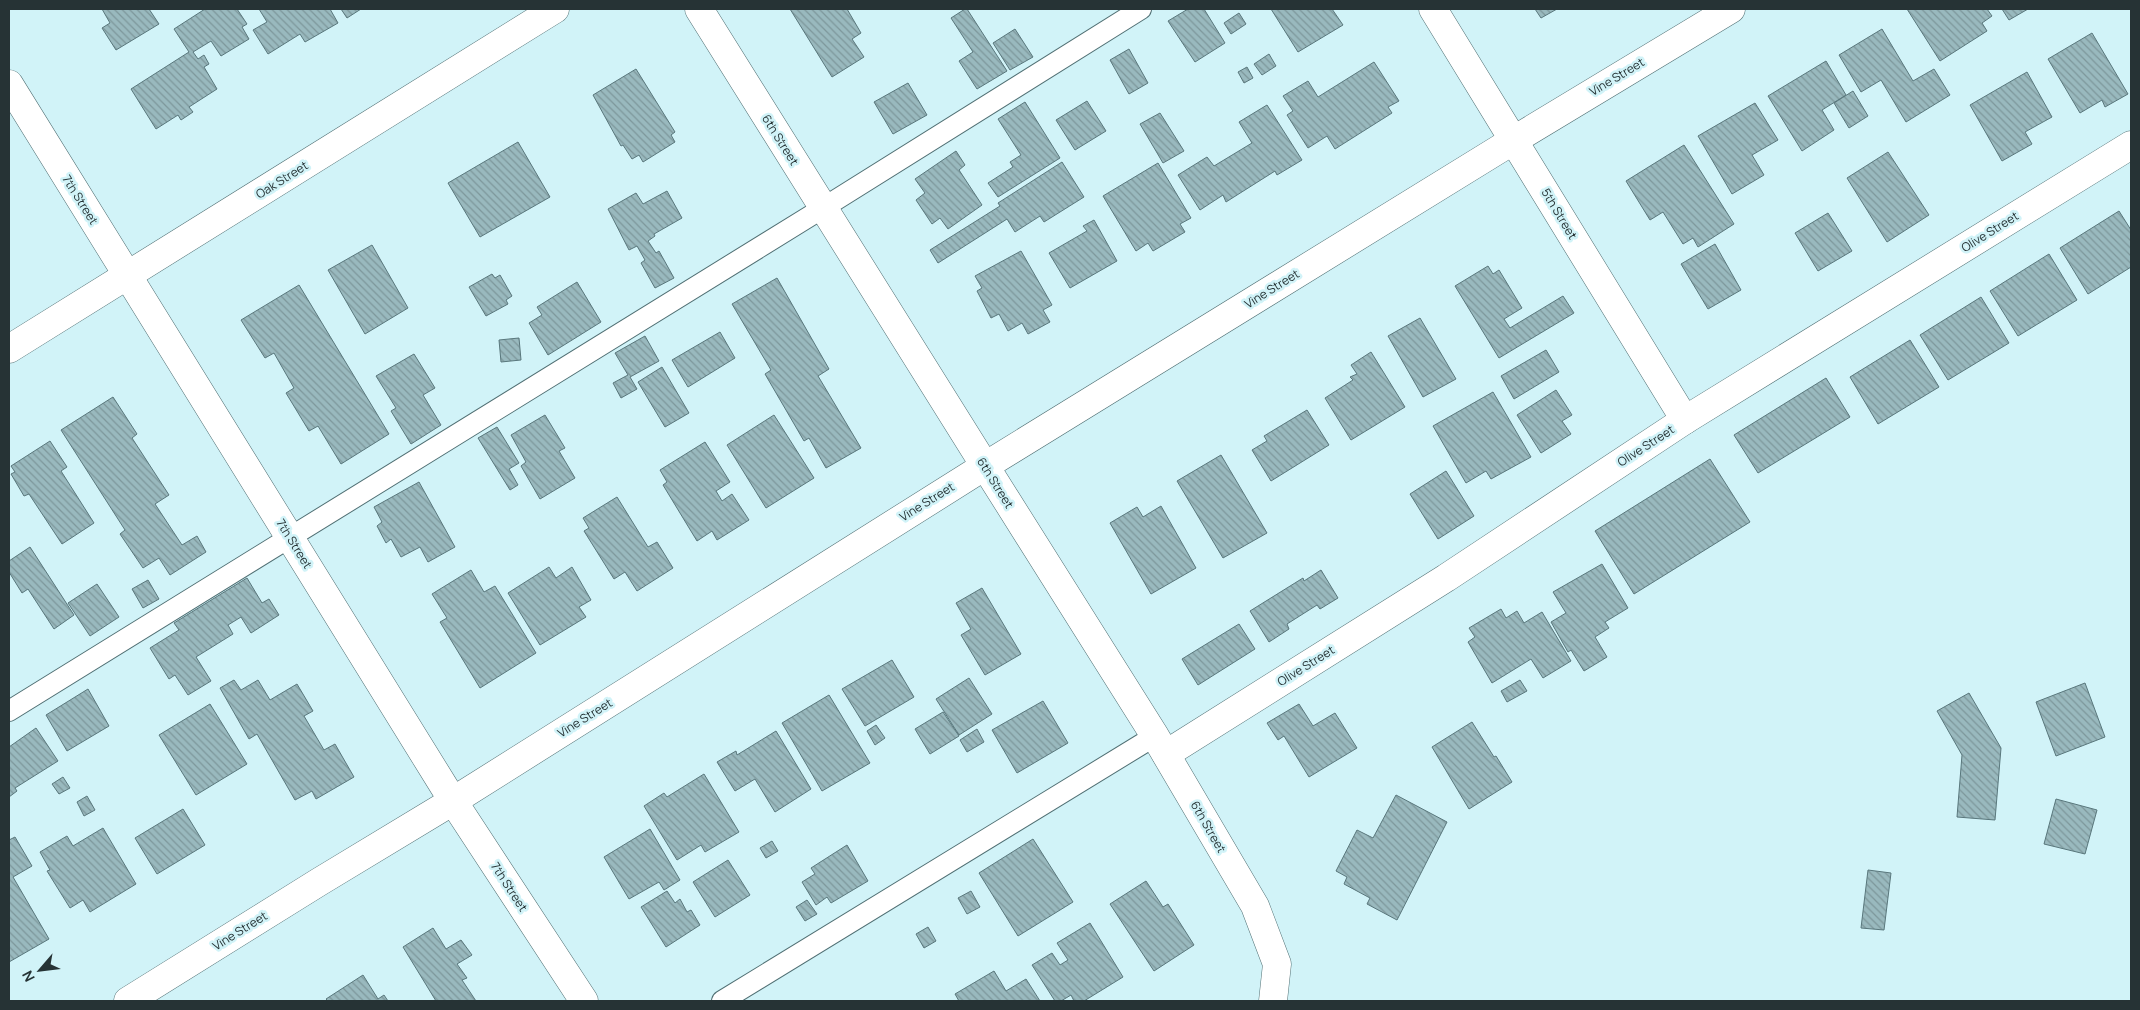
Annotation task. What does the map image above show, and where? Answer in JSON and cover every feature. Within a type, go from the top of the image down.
[{"type":"street","name":"Oak Street","points":[[9,349],[555,9]]},
{"type":"street","name":"6th Street","points":[[699,9],[1160,745],[1255,906],[1277,964],[1273,1001]]},
{"type":"street","name":"5th Street","points":[[1433,9],[1685,420]]},
{"type":"street","name":"Vine Street","points":[[128,1001],[319,882],[453,802],[985,466],[1514,140],[1731,9]]},
{"type":"street","name":"7th Street","points":[[9,84],[453,802],[584,1001]]},
{"type":"street","name":"Olive Street","points":[[1160,745],[1446,578],[1685,420],[2131,144]]},
{"type":"lane","points":[[9,711],[289,536],[823,208],[1141,9]]},
{"type":"lane","points":[[722,1001],[1160,745]]},
{"type":"building","points":[[102,9],[149,9],[159,24],[116,50],[102,28],[110,23]]},
{"type":"building","points":[[205,9],[237,9],[247,24],[242,27],[249,39],[221,56],[211,41],[193,52],[198,59],[204,55],[209,64],[204,67],[217,89],[189,107],[193,112],[181,120],[178,115],[156,129],[131,89],[189,52],[174,29]]},
{"type":"building","points":[[259,9],[330,9],[338,23],[305,42],[300,34],[268,54],[253,30],[267,22]]},
{"type":"building","points":[[341,9],[361,9],[347,18]]},
{"type":"building","points":[[790,9],[847,9],[861,33],[852,39],[864,57],[832,77]]},
{"type":"building","points":[[967,9],[1007,71],[977,89],[959,61],[973,52],[951,18]]},
{"type":"building","points":[[1188,9],[1204,9],[1225,43],[1195,62],[1168,21]]},
{"type":"building","points":[[1271,9],[1332,9],[1343,25],[1298,52]]},
{"type":"building","points":[[1535,9],[1557,9],[1541,18]]},
{"type":"building","points":[[1907,9],[1987,9],[1992,16],[1982,23],[1987,31],[1940,61]]},
{"type":"building","points":[[2002,9],[2028,9],[2009,20]]},
{"type":"building","points":[[1239,13],[1246,24],[1231,34],[1224,23]]},
{"type":"building","points":[[1015,29],[1033,57],[1010,70],[993,43]]},
{"type":"building","points":[[1882,29],[1913,81],[1934,69],[1950,95],[1906,122],[1881,80],[1861,92],[1839,55]]},
{"type":"building","points":[[2092,33],[2128,94],[2105,107],[2102,100],[2080,113],[2048,59]]},
{"type":"building","points":[[1129,49],[1148,83],[1129,94],[1110,60]]},
{"type":"building","points":[[1269,54],[1276,66],[1262,75],[1254,64]]},
{"type":"building","points":[[1826,61],[1846,95],[1822,110],[1834,130],[1802,151],[1768,96]]},
{"type":"building","points":[[1374,62],[1399,101],[1388,107],[1392,113],[1335,149],[1327,136],[1308,148],[1287,115],[1293,111],[1283,96],[1308,81],[1318,97]]},
{"type":"building","points":[[1247,67],[1253,78],[1244,83],[1238,72]]},
{"type":"building","points":[[636,69],[675,132],[671,135],[675,142],[643,162],[639,155],[632,159],[623,145],[621,146],[593,95]]},
{"type":"building","points":[[2027,72],[2052,117],[2025,132],[2032,144],[2002,161],[1970,105]]},
{"type":"building","points":[[908,83],[927,115],[893,134],[874,102]]},
{"type":"building","points":[[1853,91],[1868,116],[1849,128],[1834,103]]},
{"type":"building","points":[[1087,101],[1106,131],[1075,150],[1056,120]]},
{"type":"building","points":[[1025,102],[1060,158],[998,197],[988,183],[1013,167],[1010,162],[1021,155],[998,119]]},
{"type":"building","points":[[1755,103],[1778,140],[1752,155],[1764,175],[1732,194],[1698,136]]},
{"type":"building","points":[[1267,105],[1302,160],[1277,175],[1275,171],[1226,202],[1223,195],[1200,210],[1178,175],[1207,157],[1214,166],[1252,143],[1239,122]]},
{"type":"building","points":[[1160,113],[1184,151],[1163,163],[1140,124]]},
{"type":"building","points":[[518,142],[550,197],[480,237],[448,183]]},
{"type":"building","points":[[1684,145],[1734,224],[1698,247],[1693,238],[1683,244],[1663,212],[1650,220],[1626,181]]},
{"type":"building","points":[[956,151],[965,165],[959,170],[982,205],[948,229],[940,218],[932,224],[916,200],[925,193],[915,179]]},
{"type":"building","points":[[1888,152],[1929,215],[1887,242],[1847,178]]},
{"type":"building","points":[[1062,162],[1084,197],[1044,222],[1040,216],[1015,232],[1007,219],[938,263],[930,250],[1000,206],[998,203]]},
{"type":"building","points":[[1158,163],[1191,218],[1180,224],[1185,232],[1153,251],[1148,243],[1136,251],[1103,196]]},
{"type":"building","points":[[667,191],[682,218],[654,234],[655,236],[648,241],[656,253],[659,251],[674,278],[655,288],[641,263],[645,260],[637,246],[629,250],[608,209],[636,193],[643,204]]},
{"type":"building","points":[[2119,211],[2131,230],[2131,267],[2088,294],[2060,248]]},
{"type":"building","points":[[1828,213],[1852,251],[1818,271],[1795,233]]},
{"type":"building","points":[[1094,220],[1117,261],[1070,288],[1049,253],[1087,231],[1083,226]]},
{"type":"building","points":[[1715,244],[1741,290],[1708,309],[1681,264]]},
{"type":"building","points":[[372,245],[408,308],[365,334],[328,270]]},
{"type":"building","points":[[1021,251],[1052,305],[1043,310],[1050,322],[1028,334],[1022,323],[1008,331],[999,314],[991,318],[977,291],[982,288],[975,276]]},
{"type":"building","points":[[2049,254],[2077,300],[2018,336],[1990,291]]},
{"type":"building","points":[[1488,266],[1493,274],[1499,270],[1522,308],[1504,319],[1510,328],[1563,296],[1574,313],[1499,358],[1455,286]]},
{"type":"building","points":[[492,274],[495,278],[500,275],[512,296],[506,300],[508,304],[486,316],[469,287]]},
{"type":"building","points":[[777,278],[829,369],[818,376],[861,448],[826,468],[809,438],[804,441],[765,374],[771,370],[732,304]]},
{"type":"building","points":[[577,282],[601,322],[548,355],[529,323],[542,315],[537,307]]},
{"type":"building","points":[[299,285],[389,434],[341,464],[318,426],[309,431],[286,393],[294,388],[274,353],[265,358],[241,320]]},
{"type":"building","points":[[1981,297],[2009,343],[1948,380],[1920,335]]},
{"type":"building","points":[[1420,318],[1456,379],[1423,397],[1388,336]]},
{"type":"building","points":[[720,332],[735,358],[688,387],[672,360]]},
{"type":"building","points":[[645,336],[659,361],[630,377],[637,389],[621,398],[613,383],[628,375],[615,353]]},
{"type":"building","points":[[519,338],[521,360],[501,362],[499,340]]},
{"type":"building","points":[[1910,340],[1939,387],[1878,424],[1850,377]]},
{"type":"building","points":[[1546,350],[1559,372],[1514,399],[1501,376]]},
{"type":"building","points":[[1371,352],[1405,407],[1351,440],[1325,398],[1353,380],[1350,377],[1357,374],[1351,365]]},
{"type":"building","points":[[414,354],[435,388],[423,395],[441,425],[411,444],[391,411],[396,408],[376,376]]},
{"type":"building","points":[[662,367],[689,413],[665,427],[638,382]]},
{"type":"building","points":[[1826,378],[1850,417],[1758,473],[1734,435]]},
{"type":"building","points":[[1556,390],[1572,415],[1562,421],[1571,434],[1541,453],[1517,415]]},
{"type":"building","points":[[1493,392],[1531,457],[1491,479],[1486,471],[1466,483],[1433,426]]},
{"type":"building","points":[[113,397],[137,434],[132,438],[169,495],[155,504],[182,545],[197,536],[206,552],[170,575],[159,558],[143,568],[120,534],[125,530],[61,430]]},
{"type":"building","points":[[1307,410],[1329,445],[1271,481],[1252,450],[1267,441],[1264,436]]},
{"type":"building","points":[[545,415],[565,448],[559,451],[575,478],[540,499],[521,466],[526,462],[511,435]]},
{"type":"building","points":[[774,415],[814,478],[766,508],[727,445]]},
{"type":"building","points":[[497,427],[519,463],[509,469],[518,485],[510,490],[478,438]]},
{"type":"building","points":[[50,441],[67,467],[61,471],[94,523],[62,544],[29,494],[24,496],[11,474],[15,472],[11,466]]},
{"type":"building","points":[[705,442],[730,482],[716,491],[722,501],[732,494],[749,520],[717,540],[712,531],[697,541],[663,485],[667,482],[660,470]]},
{"type":"building","points":[[1221,455],[1267,533],[1223,558],[1177,481]]},
{"type":"building","points":[[1710,459],[1750,522],[1634,594],[1595,531]]},
{"type":"building","points":[[1446,471],[1474,516],[1438,539],[1410,494]]},
{"type":"building","points":[[419,482],[455,547],[428,562],[420,547],[401,557],[391,539],[386,543],[377,526],[382,522],[374,507]]},
{"type":"building","points":[[617,497],[648,547],[657,542],[673,568],[637,591],[625,572],[614,579],[584,531],[589,528],[583,518]]},
{"type":"building","points":[[1161,506],[1196,568],[1151,594],[1110,523],[1137,507],[1143,517]]},
{"type":"building","points":[[30,547],[74,615],[54,629],[28,589],[22,593],[9,572],[9,561]]},
{"type":"building","points":[[1602,564],[1628,608],[1605,622],[1609,628],[1595,637],[1607,657],[1584,671],[1571,650],[1568,652],[1551,622],[1566,613],[1553,592]]},
{"type":"building","points":[[549,567],[556,578],[572,567],[591,600],[579,607],[586,617],[540,645],[508,593]]},
{"type":"building","points":[[471,570],[484,592],[495,586],[536,653],[480,688],[440,622],[447,618],[432,594]]},
{"type":"building","points":[[1321,570],[1338,598],[1320,609],[1317,605],[1287,624],[1289,629],[1269,642],[1250,611],[1303,578],[1304,581]]},
{"type":"building","points":[[247,578],[262,603],[269,599],[279,615],[251,633],[241,617],[228,625],[233,634],[196,657],[211,681],[188,695],[175,675],[169,679],[150,648],[179,630],[174,623]]},
{"type":"building","points":[[148,580],[159,599],[143,608],[132,589]]},
{"type":"building","points":[[97,584],[119,617],[90,636],[68,603]]},
{"type":"building","points":[[982,588],[1021,654],[985,675],[961,635],[971,629],[956,603]]},
{"type":"building","points":[[1501,609],[1506,618],[1517,611],[1524,623],[1542,612],[1571,661],[1543,678],[1531,659],[1492,683],[1468,642],[1475,637],[1469,628]]},
{"type":"building","points":[[1239,624],[1255,649],[1198,685],[1182,659]]},
{"type":"building","points":[[892,660],[914,697],[865,726],[842,689]]},
{"type":"building","points":[[969,678],[992,714],[959,735],[936,699]]},
{"type":"building","points":[[234,680],[241,690],[258,680],[270,700],[297,684],[313,711],[304,716],[324,750],[335,744],[354,777],[316,799],[312,791],[295,800],[257,734],[249,739],[220,688]]},
{"type":"building","points":[[1520,680],[1527,691],[1507,702],[1501,691]]},
{"type":"building","points":[[2085,683],[2105,737],[2056,756],[2036,702]]},
{"type":"building","points":[[88,689],[109,726],[67,751],[46,715]]},
{"type":"building","points":[[1969,693],[2001,748],[1995,820],[1957,817],[1962,755],[1937,711]]},
{"type":"building","points":[[829,695],[870,763],[822,791],[782,723]]},
{"type":"building","points":[[1043,701],[1068,743],[1017,773],[992,730]]},
{"type":"building","points":[[210,704],[247,764],[196,795],[159,735]]},
{"type":"building","points":[[1299,704],[1313,726],[1335,713],[1357,748],[1309,777],[1284,736],[1278,740],[1267,723]]},
{"type":"building","points":[[943,712],[959,736],[930,754],[915,729]]},
{"type":"building","points":[[1472,722],[1512,782],[1469,809],[1432,747]]},
{"type":"building","points":[[876,725],[885,738],[875,745],[867,731]]},
{"type":"building","points":[[36,728],[58,761],[15,788],[17,791],[9,797],[9,747]]},
{"type":"building","points":[[977,729],[984,742],[967,752],[960,740]]},
{"type":"building","points":[[776,731],[811,789],[775,812],[755,779],[735,791],[717,762],[736,751],[737,755]]},
{"type":"building","points":[[704,774],[739,832],[705,852],[701,845],[677,860],[644,806],[664,793],[667,797]]},
{"type":"building","points":[[63,777],[70,788],[59,794],[52,784]]},
{"type":"building","points":[[1396,795],[1447,822],[1397,920],[1367,904],[1370,898],[1344,884],[1347,877],[1336,871],[1357,830],[1373,838]]},
{"type":"building","points":[[87,796],[95,810],[84,816],[77,802]]},
{"type":"building","points":[[2056,799],[2097,810],[2085,854],[2044,844]]},
{"type":"building","points":[[183,809],[205,845],[157,874],[135,838]]},
{"type":"building","points":[[103,828],[136,884],[90,912],[83,900],[70,908],[47,871],[50,870],[40,852],[67,836],[73,846]]},
{"type":"building","points":[[650,829],[680,880],[664,890],[659,882],[629,899],[604,857]]},
{"type":"building","points":[[15,837],[32,866],[13,877],[49,939],[9,962],[9,840]]},
{"type":"building","points":[[1033,839],[1073,902],[1018,936],[979,873]]},
{"type":"building","points":[[772,841],[778,851],[766,858],[760,848]]},
{"type":"building","points":[[847,845],[868,881],[831,903],[827,897],[816,905],[802,882],[815,874],[811,868]]},
{"type":"building","points":[[728,860],[750,895],[715,917],[693,882]]},
{"type":"building","points":[[1868,870],[1891,873],[1884,930],[1861,928]]},
{"type":"building","points":[[1146,881],[1163,907],[1168,904],[1194,945],[1154,971],[1110,904]]},
{"type":"building","points":[[667,891],[675,903],[680,899],[687,912],[691,910],[700,925],[666,947],[641,907]]},
{"type":"building","points":[[971,891],[980,907],[967,914],[958,898]]},
{"type":"building","points":[[807,900],[817,914],[805,921],[796,907]]},
{"type":"building","points":[[1090,923],[1123,977],[1084,1001],[1074,1001],[1071,995],[1061,1001],[1055,1001],[1032,965],[1052,953],[1060,965],[1068,960],[1057,943]]},
{"type":"building","points":[[928,927],[936,941],[924,948],[916,934]]},
{"type":"building","points":[[433,928],[446,949],[461,940],[472,955],[457,964],[467,978],[462,980],[476,1001],[436,1001],[403,947]]},
{"type":"building","points":[[994,971],[1006,991],[1026,979],[1040,1001],[959,1001],[955,994]]},
{"type":"building","points":[[363,975],[378,999],[384,995],[388,1001],[328,1001],[326,999]]}]
